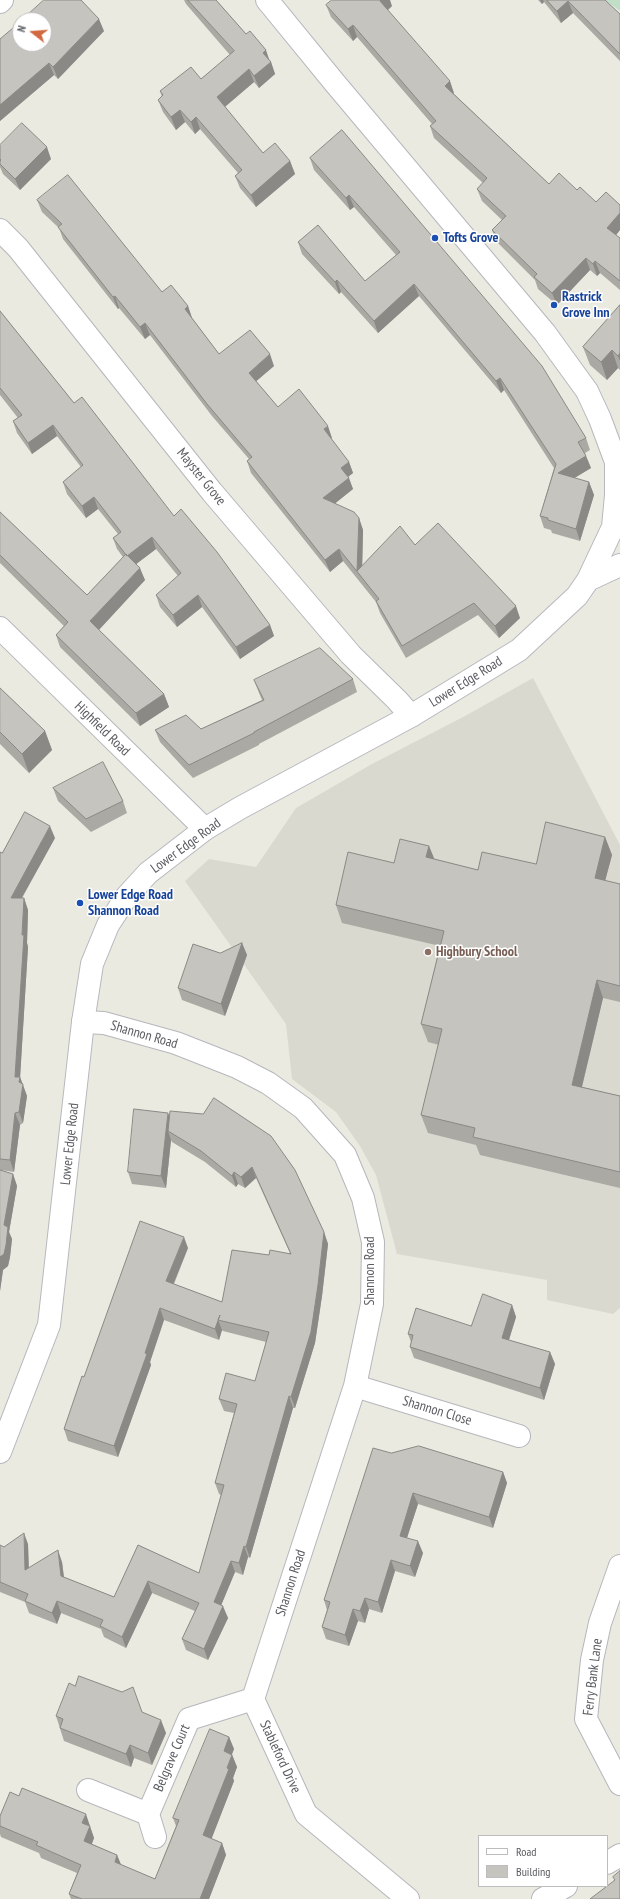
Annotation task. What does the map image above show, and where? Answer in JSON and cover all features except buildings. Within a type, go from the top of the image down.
[{"type":"street","points":[[267,0],[545,333],[610,422]]},
{"type":"street","name":"Mayster Grove","points":[[0,230],[18,248],[212,492],[351,656],[397,700],[411,716]]},
{"type":"street","name":"Lower Edge Road","points":[[0,1452],[49,1325],[83,1022],[92,964],[108,925],[128,896],[148,873],[205,829],[240,808],[411,716],[518,650],[577,596],[588,580],[613,527],[616,495],[616,462],[610,422]]},
{"type":"street","points":[[588,580],[620,565]]},
{"type":"street","name":"Highfield Road","points":[[0,628],[205,829]]},
{"type":"street","name":"Shannon Road","points":[[83,1022],[104,1023],[176,1043],[237,1068],[268,1083],[304,1108],[345,1155],[363,1198],[372,1242],[372,1304],[355,1386],[253,1699]]},
{"type":"street","name":"Shannon Close","points":[[355,1386],[519,1436]]},
{"type":"street","name":"Ferry Bank Lane","points":[[620,1566],[600,1623],[592,1660],[586,1719],[620,1784]]},
{"type":"street","name":"Stableford Drive","points":[[253,1699],[306,1814],[408,1899]]},
{"type":"street","name":"Belgrave Court","points":[[148,1814],[189,1719],[253,1699]]},
{"type":"street","points":[[88,1790],[148,1814],[155,1837]]},
{"type":"street","points":[[608,1862],[620,1855]]},
{"type":"street","points":[[543,1899],[564,1887]]},
{"type":"shaded area","name":"Highbury School","points":[[533,678],[620,845],[620,1308],[613,1314],[547,1300],[547,1280],[397,1254],[376,1175],[360,1146],[336,1112],[292,1079],[286,1024],[185,881],[209,859],[256,867],[296,808],[372,764],[465,716]]},
{"type":"green space","points":[[605,0],[620,0],[620,11]]},
{"type":"place","name":"Tofts Grove","points":[[435,238]]},
{"type":"place","name":"Rastrick Grove Inn","points":[[554,305]]},
{"type":"place","name":"Lower Edge Road Shannon Road","points":[[80,903]]},
{"type":"place","name":"Highbury School","points":[[428,952]]}]
